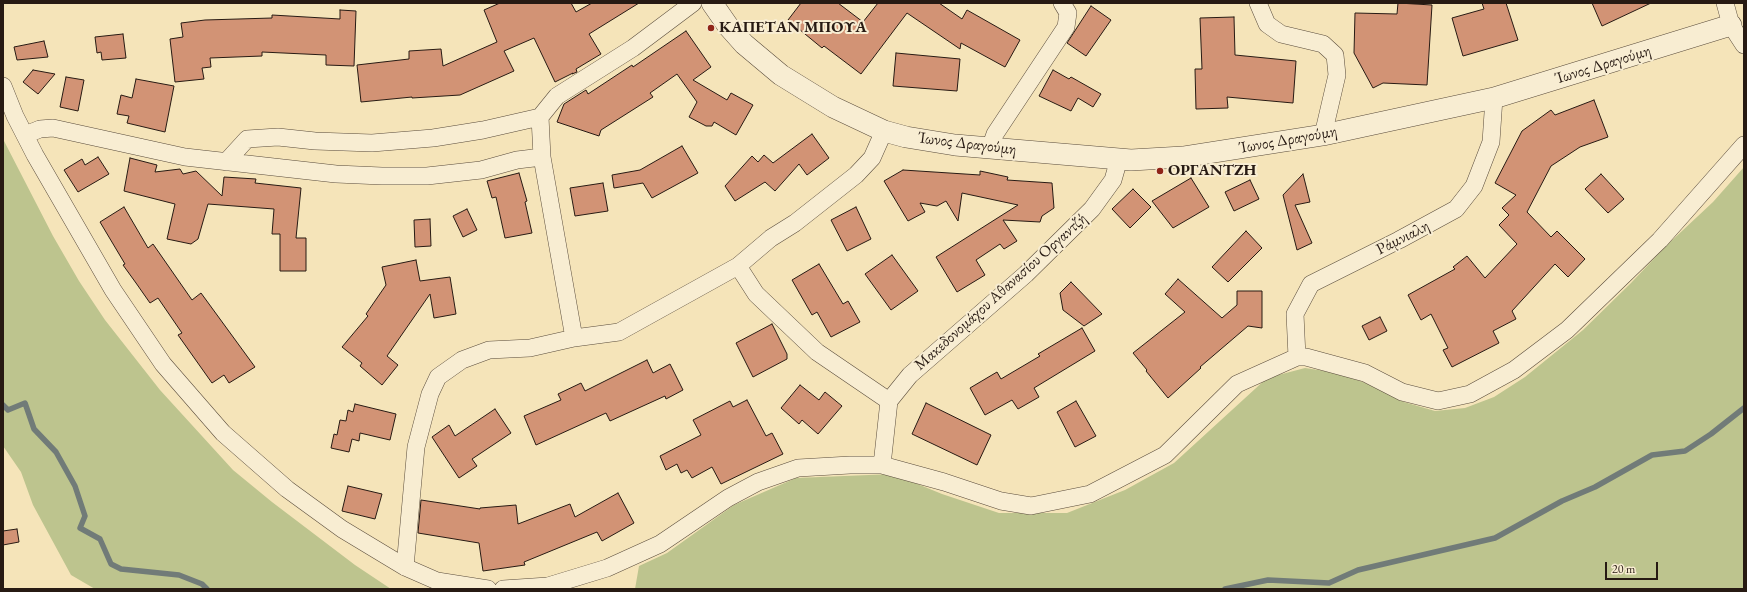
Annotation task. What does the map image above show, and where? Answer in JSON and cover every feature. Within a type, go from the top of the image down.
[{"type":"street","points":[[226,162],[247,139],[278,137],[315,141],[372,143],[440,137],[540,117],[558,96],[633,48],[693,3]]},
{"type":"street","name":"Ίωνος Δραγούμη","points":[[712,3],[728,26],[744,44],[781,76],[833,107],[884,131],[930,141],[990,148],[1131,160],[1183,157],[1323,135],[1494,98],[1731,25]]},
{"type":"street","points":[[990,148],[995,134],[1066,27],[1068,13],[1062,3]]},
{"type":"street","points":[[1258,3],[1267,24],[1282,34],[1323,44],[1335,55],[1337,75],[1323,135]]},
{"type":"street","points":[[1725,3],[1731,25],[1744,45]]},
{"type":"street","points":[[3,86],[25,135],[81,237],[117,296],[162,364],[223,433],[287,488],[342,529],[405,568],[437,581],[488,589]]},
{"type":"street","name":"Ράμνιαλη","points":[[1297,357],[1295,314],[1310,284],[1400,240],[1456,210],[1474,186],[1491,142],[1494,98]]},
{"type":"street","points":[[540,117],[542,157],[574,338]]},
{"type":"street","points":[[25,135],[40,129],[53,128],[184,157],[336,174],[406,176],[481,170],[517,160],[542,157]]},
{"type":"street","points":[[405,568],[412,505],[416,447],[430,394],[438,377],[462,360],[490,350],[530,348],[574,338],[619,332],[738,266],[771,238],[795,223],[856,176],[872,158],[884,131]]},
{"type":"street","points":[[503,589],[548,586],[607,568],[660,544],[728,498],[758,482],[798,468],[882,465],[944,482],[1001,501],[1031,506],[1090,494],[1165,454],[1237,384],[1297,357],[1306,357],[1365,372],[1402,392],[1438,401],[1470,394],[1514,370],[1567,330],[1660,240],[1744,145]]},
{"type":"street","name":"Μακεδονομάχου Αθανασίου Οργαντζή","points":[[888,401],[910,375],[1026,274],[1092,209],[1113,180],[1119,159]]},
{"type":"street","points":[[738,266],[756,294],[817,352],[888,401],[882,465]]},
{"type":"green space","points":[[3,139],[53,236],[79,281],[105,320],[160,390],[233,470],[272,502],[355,565],[391,589],[95,589],[71,575],[33,505],[21,472],[3,446]]},
{"type":"green space","points":[[1744,167],[1744,589],[635,589],[639,566],[667,553],[734,505],[796,478],[893,474],[942,494],[999,513],[1067,513],[1125,490],[1174,463],[1267,378],[1305,368],[1339,373],[1373,386],[1404,402],[1435,411],[1465,408],[1494,397],[1525,377],[1583,330],[1666,246],[1713,202]]},
{"type":"building","points":[[500,3],[571,3],[576,12],[592,3],[639,3],[589,34],[601,54],[576,69],[577,72],[555,82],[534,38],[504,51],[514,71],[460,95],[412,97],[361,102],[357,65],[409,59],[409,51],[441,49],[443,66],[497,42],[484,10]]},
{"type":"building","points":[[801,3],[838,3],[863,22],[878,3],[939,3],[962,19],[967,10],[1020,40],[1005,67],[961,43],[960,49],[907,13],[861,74],[824,46],[822,48],[788,20]]},
{"type":"building","points":[[1398,3],[1432,5],[1427,85],[1383,83],[1373,88],[1354,53],[1355,13],[1397,14]]},
{"type":"building","points":[[1482,3],[1506,3],[1518,40],[1463,56],[1452,18],[1484,9]]},
{"type":"building","points":[[1592,3],[1651,3],[1602,26]]},
{"type":"building","points":[[1091,6],[1111,20],[1086,56],[1067,43]]},
{"type":"building","points":[[340,10],[356,11],[354,66],[326,65],[326,55],[262,52],[262,56],[210,58],[211,67],[202,68],[204,79],[175,82],[170,39],[183,37],[181,23],[205,20],[272,18],[272,15],[340,19]]},
{"type":"building","points":[[1234,17],[1235,55],[1296,61],[1293,103],[1227,97],[1228,108],[1196,109],[1195,69],[1202,69],[1200,18]]},
{"type":"building","points":[[686,31],[711,67],[693,80],[727,100],[731,93],[753,105],[736,135],[714,122],[712,126],[706,126],[689,117],[697,102],[677,74],[650,93],[653,97],[601,130],[599,136],[557,122],[564,104],[586,90],[588,94],[632,65],[633,67]]},
{"type":"building","points":[[123,34],[126,58],[102,60],[101,52],[97,53],[95,37]]},
{"type":"building","points":[[44,41],[48,57],[17,60],[14,47]]},
{"type":"building","points":[[896,53],[960,59],[957,91],[893,86]]},
{"type":"building","points":[[33,70],[55,74],[38,94],[23,82]]},
{"type":"building","points":[[1053,70],[1069,79],[1071,77],[1101,94],[1093,107],[1078,98],[1071,111],[1039,96]]},
{"type":"building","points":[[66,77],[84,80],[78,111],[60,107]]},
{"type":"building","points":[[136,79],[174,86],[165,132],[127,123],[129,116],[117,114],[121,95],[132,98]]},
{"type":"building","points":[[1594,100],[1608,137],[1580,147],[1551,166],[1527,212],[1551,237],[1557,231],[1585,259],[1568,277],[1555,264],[1512,311],[1516,319],[1493,331],[1499,343],[1452,367],[1443,350],[1448,348],[1431,314],[1421,320],[1408,295],[1455,269],[1453,267],[1467,256],[1485,278],[1517,244],[1499,225],[1509,215],[1502,208],[1516,195],[1495,183],[1522,131],[1551,110],[1555,115]]},
{"type":"building","points":[[812,134],[829,158],[807,175],[799,164],[775,191],[765,182],[735,201],[725,186],[752,156],[758,162],[764,155],[773,163]]},
{"type":"building","points":[[682,146],[698,173],[652,198],[643,183],[614,188],[612,175],[640,170]]},
{"type":"building","points":[[98,157],[109,174],[78,192],[64,170],[82,159],[85,165]]},
{"type":"building","points":[[130,158],[157,165],[155,172],[180,169],[183,174],[196,171],[222,196],[224,177],[256,179],[255,183],[301,188],[296,238],[306,238],[306,271],[280,271],[280,234],[272,234],[274,209],[208,204],[198,239],[191,244],[167,239],[175,204],[124,191]]},
{"type":"building","points":[[903,170],[980,175],[980,171],[1008,177],[1007,180],[1052,183],[1054,208],[1042,216],[1040,222],[1003,220],[1017,241],[1004,249],[1000,244],[976,260],[985,275],[957,292],[936,257],[1018,205],[962,193],[958,221],[946,201],[937,206],[920,203],[925,212],[908,221],[884,181]]},
{"type":"building","points":[[519,173],[527,201],[525,202],[532,233],[505,238],[496,197],[492,198],[487,181]]},
{"type":"building","points":[[1303,174],[1310,202],[1295,205],[1312,243],[1297,250],[1283,195]]},
{"type":"building","points":[[1601,174],[1624,199],[1608,213],[1585,189]]},
{"type":"building","points":[[1191,178],[1209,207],[1173,228],[1152,201]]},
{"type":"building","points":[[1250,180],[1259,199],[1234,211],[1225,192]]},
{"type":"building","points":[[603,183],[608,211],[575,216],[570,188]]},
{"type":"building","points":[[1133,189],[1151,207],[1130,228],[1112,209]]},
{"type":"building","points":[[124,207],[148,248],[153,244],[192,300],[201,293],[255,367],[229,383],[224,375],[212,383],[178,335],[182,333],[158,298],[150,303],[123,265],[125,264],[100,222]]},
{"type":"building","points":[[856,207],[871,239],[847,251],[831,220]]},
{"type":"building","points":[[467,209],[477,230],[463,237],[453,216]]},
{"type":"building","points":[[430,219],[431,246],[415,247],[414,220]]},
{"type":"building","points":[[1246,231],[1262,248],[1228,282],[1212,267]]},
{"type":"building","points":[[892,255],[918,291],[891,310],[865,274]]},
{"type":"building","points":[[416,260],[420,281],[450,277],[456,314],[434,318],[430,294],[387,356],[398,365],[382,385],[360,366],[362,363],[342,347],[368,316],[366,314],[386,285],[382,267]]},
{"type":"building","points":[[819,264],[843,304],[848,301],[860,322],[831,337],[817,312],[812,315],[792,280]]},
{"type":"building","points":[[1178,279],[1222,318],[1237,305],[1237,291],[1262,291],[1262,328],[1248,326],[1200,367],[1201,368],[1168,398],[1133,353],[1185,312],[1165,294]]},
{"type":"building","points":[[1071,282],[1102,314],[1084,326],[1063,310],[1060,293]]},
{"type":"building","points":[[1380,317],[1387,331],[1369,340],[1362,326]]},
{"type":"building","points":[[772,324],[787,354],[787,359],[753,377],[736,343]]},
{"type":"building","points":[[1082,328],[1095,351],[1034,388],[1039,397],[1018,409],[1012,400],[985,415],[970,388],[997,372],[1001,379],[1040,356],[1038,354]]},
{"type":"building","points":[[647,360],[653,373],[670,364],[683,390],[666,399],[665,396],[610,421],[606,413],[536,445],[524,416],[561,400],[558,394],[581,383],[585,391]]},
{"type":"building","points":[[800,385],[819,400],[825,392],[842,406],[818,434],[802,420],[799,424],[781,408]]},
{"type":"building","points":[[747,400],[766,436],[772,433],[783,454],[721,484],[712,467],[692,478],[687,470],[681,473],[677,464],[666,470],[660,456],[701,435],[693,420],[730,401],[733,407]]},
{"type":"building","points":[[1076,401],[1096,436],[1075,447],[1057,412]]},
{"type":"building","points":[[926,403],[991,435],[977,465],[912,434]]},
{"type":"building","points":[[355,404],[396,414],[390,440],[360,433],[359,441],[352,439],[349,452],[331,448],[334,434],[337,435],[340,420],[346,421],[348,410],[353,412]]},
{"type":"building","points":[[495,409],[511,433],[472,459],[477,466],[459,478],[432,437],[449,425],[455,436]]},
{"type":"building","points":[[348,486],[382,494],[375,519],[342,511]]},
{"type":"building","points":[[618,493],[634,523],[602,541],[597,532],[524,562],[525,565],[483,571],[479,543],[418,533],[421,500],[480,509],[516,505],[518,524],[570,504],[575,517]]},
{"type":"building","points":[[17,529],[19,542],[3,545],[3,531]]},
{"type":"waterway","points":[[3,405],[8,410],[25,403],[34,429],[56,452],[75,486],[85,516],[80,528],[100,539],[111,564],[121,569],[179,575],[202,584],[207,589]]},
{"type":"waterway","points":[[1225,589],[1268,580],[1329,583],[1358,570],[1495,538],[1562,501],[1595,487],[1652,455],[1685,451],[1711,434],[1744,408]]},
{"type":"place","name":"ΚΑΠΕΤΑΝ ΜΠΟΥΑ","points":[[711,28]]},
{"type":"place","name":"ΟΡΓΑΝΤΖΗ","points":[[1160,171]]}]
